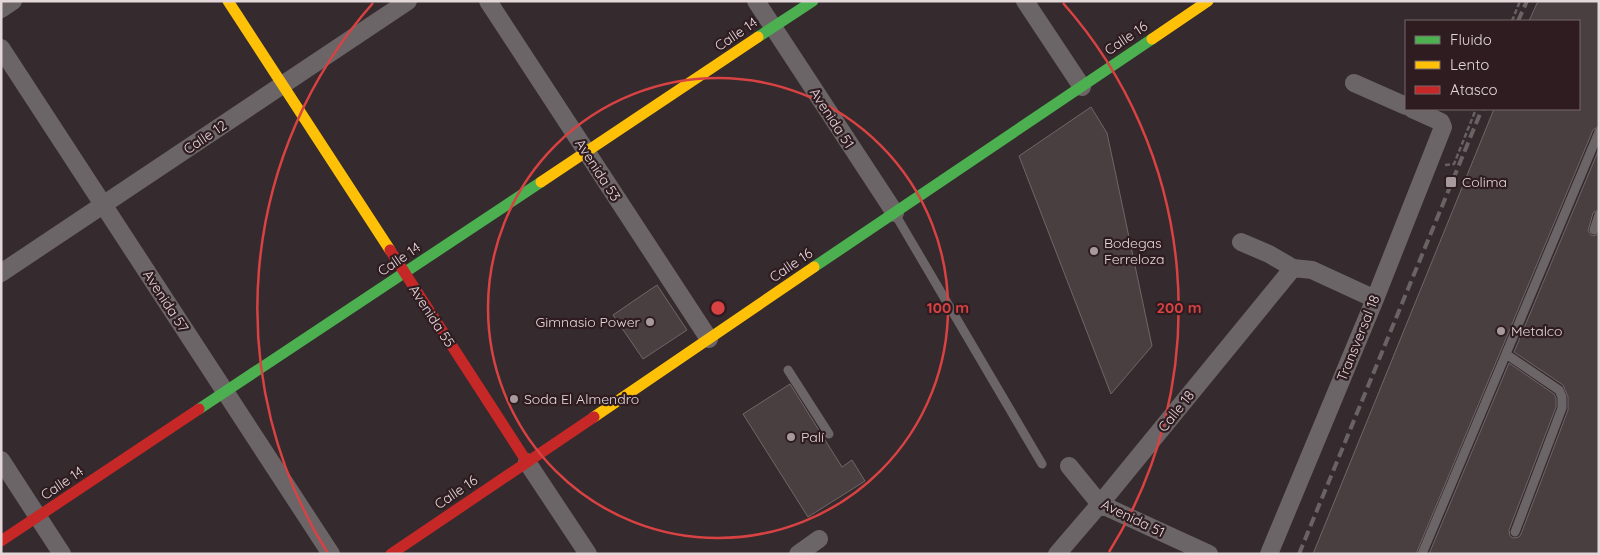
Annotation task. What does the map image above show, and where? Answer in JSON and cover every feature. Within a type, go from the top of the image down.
[{"type":"street","points":[[1,9],[13,1]]},
{"type":"street","name":"Avenida 55","points":[[228,1],[588,554]]},
{"type":"street","name":"Calle 12","points":[[1,274],[408,1]]},
{"type":"street","name":"Avenida 53","points":[[488,1],[709,339]]},
{"type":"street","name":"Avenida 51","points":[[756,1],[895,213]]},
{"type":"street","name":"Calle 14","points":[[1,541],[813,1]]},
{"type":"street","points":[[1025,1],[1082,87]]},
{"type":"street","name":"Calle 16","points":[[391,554],[1208,1]]},
{"type":"street","name":"Avenida 57","points":[[1,48],[331,554]]},
{"type":"street","points":[[1354,83],[1405,106]]},
{"type":"street","name":"Transversal 18","points":[[1269,554],[1443,127],[1441,122],[1414,110]]},
{"type":"street","points":[[1241,242],[1269,254],[1293,268],[1312,270],[1374,299]]},
{"type":"street","name":"Calle 18","points":[[1057,554],[1293,268]]},
{"type":"street","points":[[1,460],[62,554]]},
{"type":"street","name":"Avenida 51","points":[[1069,466],[1100,504],[1209,554]]},
{"type":"street","points":[[798,554],[819,540]]},
{"type":"lane","points":[[1422,554],[1599,132]]},
{"type":"lane","name":"Avenida 51","points":[[895,213],[1042,464]]},
{"type":"lane","points":[[1594,230],[1599,216]]},
{"type":"lane","points":[[1506,354],[1559,390],[1562,397],[1562,408],[1515,532]]},
{"type":"lane","points":[[788,370],[828,434]]},
{"type":"path","points":[[1512,20],[1520,1]]},
{"type":"path","points":[[1427,167],[1454,164],[1476,110]]},
{"type":"building","points":[[1538,1],[1599,1],[1599,126],[1593,130],[1416,554],[1313,554],[1494,110],[1580,110],[1580,20],[1529,20]]},
{"type":"building","name":"Bodegas Ferreloza","points":[[1091,107],[1107,133],[1152,346],[1111,394],[1019,156]]},
{"type":"building","points":[[1599,149],[1599,209],[1593,213],[1588,231],[1592,236],[1599,234],[1599,554],[1429,554],[1509,363],[1554,394],[1556,398],[1556,407],[1509,530],[1510,536],[1513,538],[1519,537],[1521,534],[1568,410],[1568,397],[1563,385],[1514,352]]},
{"type":"building","name":"Gimnasio Power","points":[[657,285],[687,330],[643,359],[613,315]]},
{"type":"building","name":"Palí","points":[[790,384],[842,467],[852,460],[865,481],[808,517],[743,414]]},
{"type":"railway","points":[[1518,20],[1527,1]]},
{"type":"railway","points":[[1299,554],[1482,110]]},
{"type":"traffic: fast","points":[[758,37],[813,1]]},
{"type":"traffic: fast","points":[[814,267],[1152,39]]},
{"type":"traffic: fast","points":[[199,409],[541,182]]},
{"type":"traffic: slow","points":[[228,1],[390,250]]},
{"type":"traffic: slow","points":[[1152,39],[1208,1]]},
{"type":"traffic: slow","points":[[541,182],[758,37]]},
{"type":"traffic: slow","points":[[594,417],[814,267]]},
{"type":"traffic: jam","points":[[390,250],[527,462]]},
{"type":"traffic: jam","points":[[1,541],[199,409]]},
{"type":"traffic: jam","points":[[391,554],[594,417]]},
{"type":"place","name":"Colima","points":[[1451,182]]},
{"type":"place","name":"Bodegas Ferreloza","points":[[1094,251]]},
{"type":"place","name":"Gimnasio Power","points":[[650,322]]},
{"type":"place","name":"Metalco","points":[[1501,331]]},
{"type":"place","name":"Soda El Almendro","points":[[514,399]]},
{"type":"place","name":"Palí","points":[[791,437]]}]
